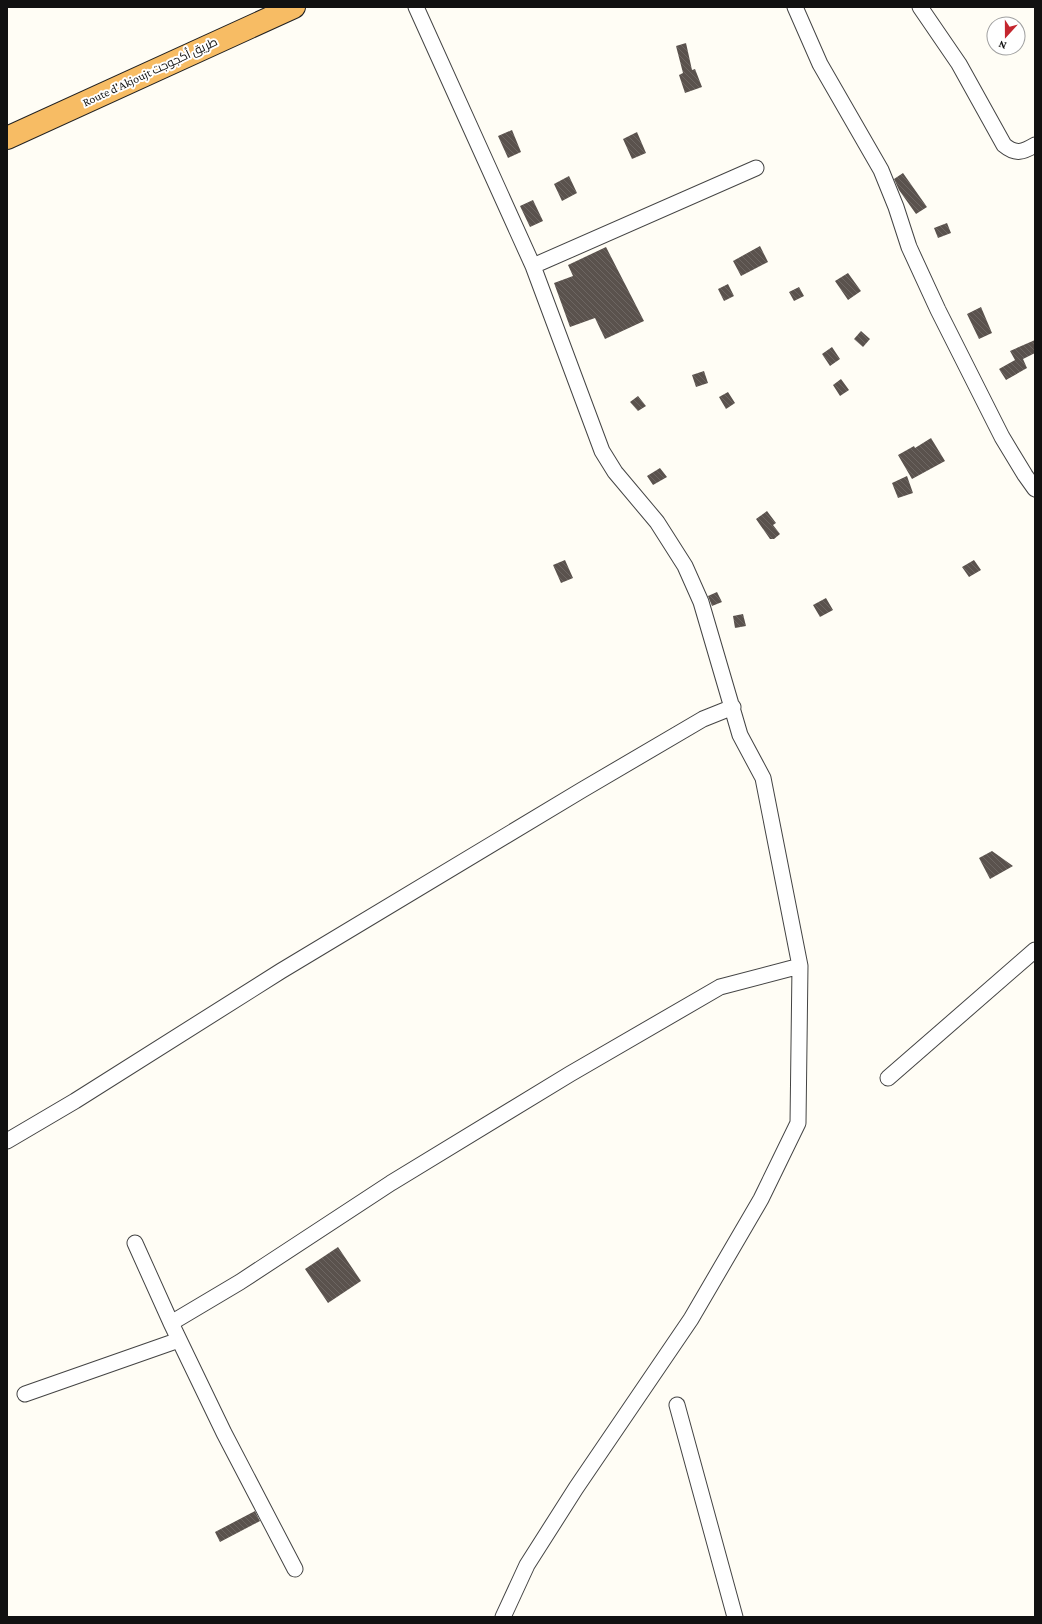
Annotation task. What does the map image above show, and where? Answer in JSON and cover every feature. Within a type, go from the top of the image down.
[{"type":"highway","name":"Route d'Akjoujt طريق أكجوجت","points":[[7,138],[294,7]]},
{"type":"street","points":[[416,7],[534,266],[602,451],[615,472],[657,522],[685,566],[701,602],[740,735],[763,778],[800,966],[798,1123],[761,1199],[691,1319],[576,1488],[527,1565],[503,1617]]},
{"type":"street","points":[[795,7],[820,64],[881,170],[896,207],[909,247],[938,310],[1002,437],[1035,489]]},
{"type":"street","points":[[920,7],[959,64],[1004,145],[1010,150],[1018,153],[1025,151],[1035,144]]},
{"type":"street","points":[[534,266],[756,168]]},
{"type":"street","points":[[7,1141],[75,1101],[281,971],[535,818],[704,719],[733,707]]},
{"type":"street","points":[[888,1078],[1035,950]]},
{"type":"street","points":[[170,1323],[240,1282],[411,1171],[570,1074],[720,987],[800,966]]},
{"type":"street","points":[[134,1243],[170,1323],[224,1433],[295,1569]]},
{"type":"street","points":[[25,1394],[179,1340]]},
{"type":"street","points":[[677,1405],[735,1617]]},
{"type":"building","points":[[686,43],[692,70],[695,69],[702,87],[685,93],[679,75],[683,73],[676,46]]},
{"type":"building","points":[[512,130],[521,152],[508,158],[498,136]]},
{"type":"building","points":[[637,132],[646,153],[632,159],[623,139]]},
{"type":"building","points":[[903,173],[927,207],[916,214],[899,190],[894,179]]},
{"type":"building","points":[[569,176],[577,193],[562,201],[554,184]]},
{"type":"building","points":[[533,200],[543,221],[530,227],[520,206]]},
{"type":"building","points":[[947,223],[951,233],[938,238],[934,228]]},
{"type":"building","points":[[760,246],[768,262],[741,276],[733,261]]},
{"type":"building","points":[[606,247],[644,321],[605,339],[595,318],[570,327],[554,283],[573,276],[568,265]]},
{"type":"building","points":[[848,273],[861,291],[848,300],[835,281]]},
{"type":"building","points":[[728,284],[734,296],[724,301],[718,289]]},
{"type":"building","points":[[799,287],[804,296],[794,301],[789,292]]},
{"type":"building","points":[[981,307],[992,333],[979,339],[967,314]]},
{"type":"building","points":[[861,331],[870,339],[863,347],[854,339]]},
{"type":"building","points":[[1035,340],[1035,353],[1023,359],[1027,368],[1006,380],[999,369],[1015,360],[1010,351]]},
{"type":"building","points":[[832,347],[840,359],[830,366],[822,354]]},
{"type":"building","points":[[704,371],[708,383],[696,387],[692,375]]},
{"type":"building","points":[[841,379],[849,390],[840,396],[833,385]]},
{"type":"building","points":[[728,392],[735,403],[726,409],[719,397]]},
{"type":"building","points":[[638,396],[646,406],[638,411],[630,402]]},
{"type":"building","points":[[931,438],[945,461],[912,479],[898,455],[914,446],[915,448]]},
{"type":"building","points":[[660,468],[667,477],[653,485],[647,476]]},
{"type":"building","points":[[907,476],[913,493],[898,498],[892,483]]},
{"type":"building","points":[[767,511],[776,523],[773,525],[780,534],[774,539],[770,539],[756,519]]},
{"type":"building","points":[[565,560],[573,578],[561,583],[553,565]]},
{"type":"building","points":[[974,560],[981,570],[969,577],[962,567]]},
{"type":"building","points":[[717,592],[722,602],[712,606],[708,596]]},
{"type":"building","points":[[826,598],[833,610],[820,617],[813,605]]},
{"type":"building","points":[[743,614],[746,626],[735,628],[733,616]]},
{"type":"building","points":[[992,851],[1013,866],[990,879],[979,858]]},
{"type":"building","points":[[338,1247],[361,1281],[328,1303],[305,1269]]},
{"type":"building","points":[[255,1511],[260,1521],[220,1542],[215,1532]]}]
